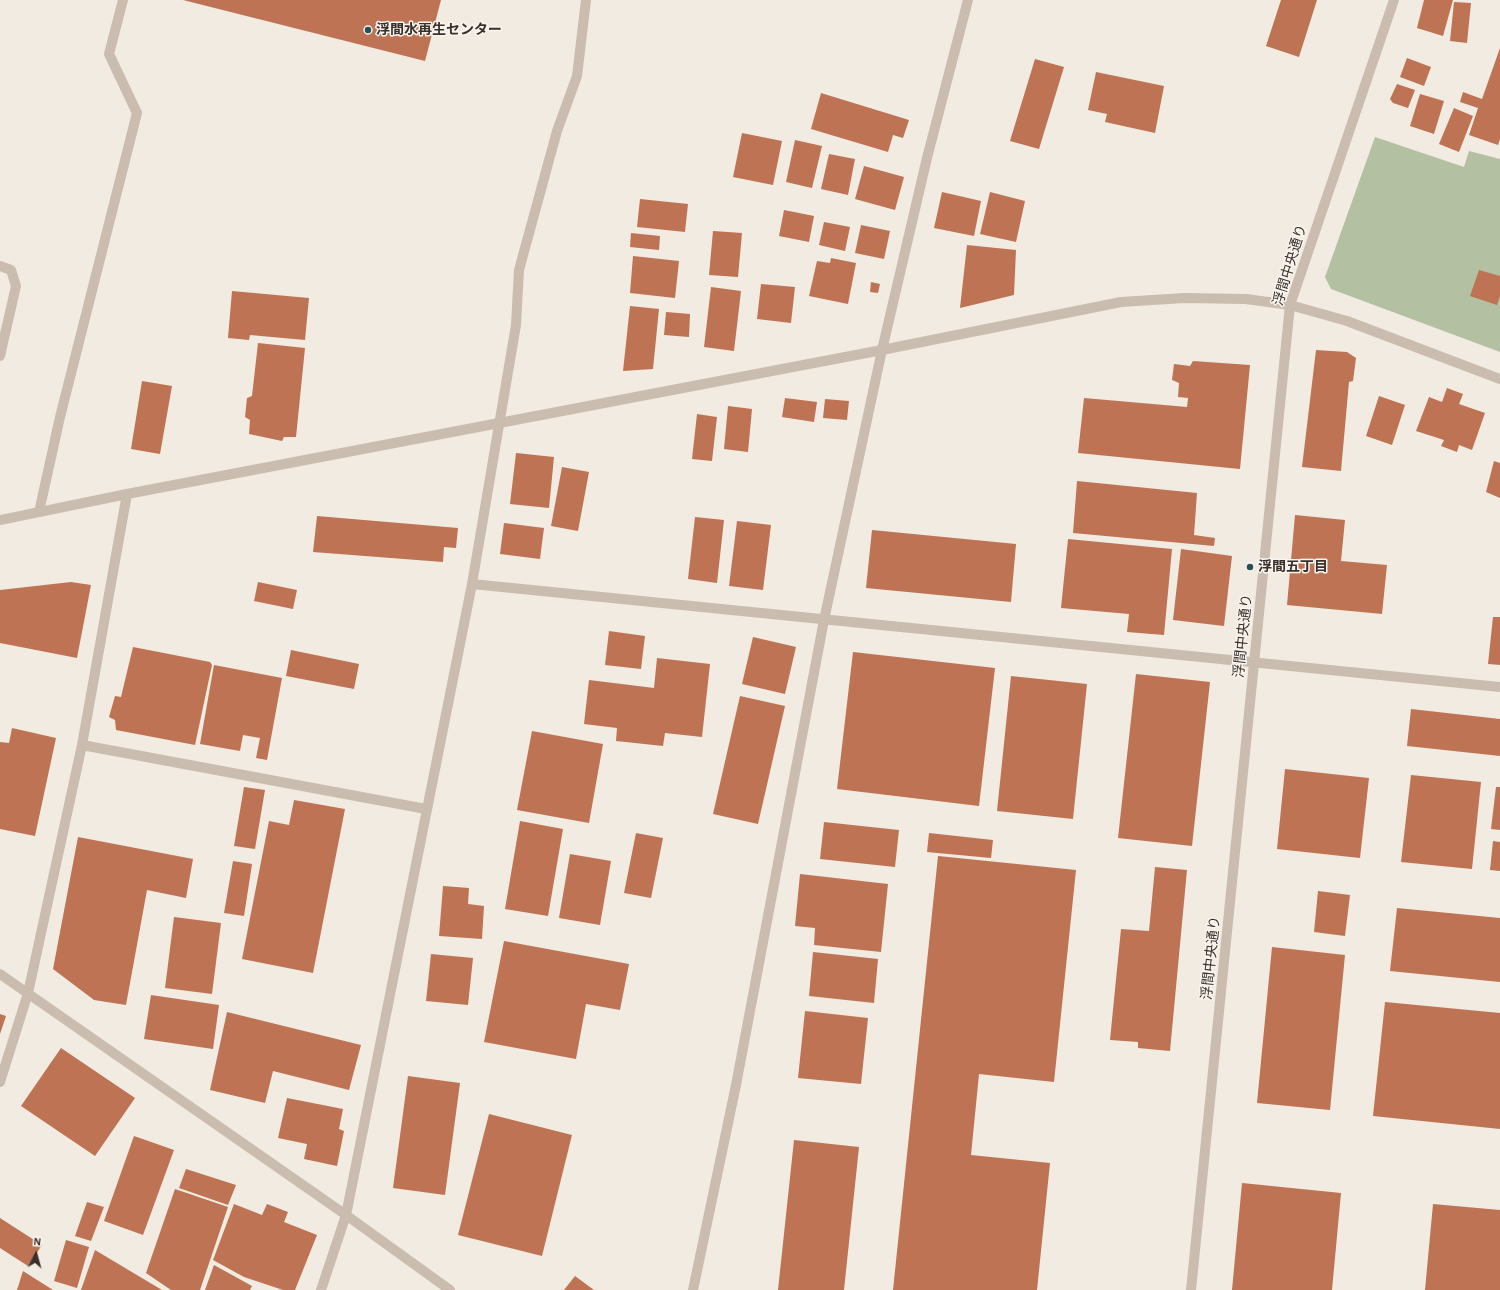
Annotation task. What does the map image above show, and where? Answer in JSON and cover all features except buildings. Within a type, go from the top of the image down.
[{"type":"street","points":[[39,512],[60,417],[137,113],[109,54],[123,0]]},
{"type":"street","points":[[321,1290],[346,1215],[472,584],[516,325],[519,270],[557,131],[577,76],[586,0]]},
{"type":"street","points":[[693,1290],[736,1085],[824,620],[882,350],[927,158],[968,0]]},
{"type":"street","name":"浮間中央通り","points":[[1191,1290],[1290,305],[1394,0]]},
{"type":"street","points":[[0,266],[11,270],[16,286],[0,356]]},
{"type":"street","points":[[0,520],[126,494],[882,350],[1121,302],[1184,298],[1246,299],[1290,305],[1347,321],[1500,379]]},
{"type":"street","points":[[0,1082],[28,993],[82,745],[126,494]]},
{"type":"street","points":[[472,584],[1500,687]]},
{"type":"street","points":[[82,745],[426,809]]},
{"type":"street","points":[[0,974],[346,1215],[450,1290]]},
{"type":"green space","points":[[1375,137],[1464,167],[1469,151],[1500,159],[1500,352],[1331,289],[1325,277]]},
{"type":"place","name":"浮間水再生センター","points":[[368,30]]},
{"type":"place","name":"浮間五丁目","points":[[1250,567]]}]
